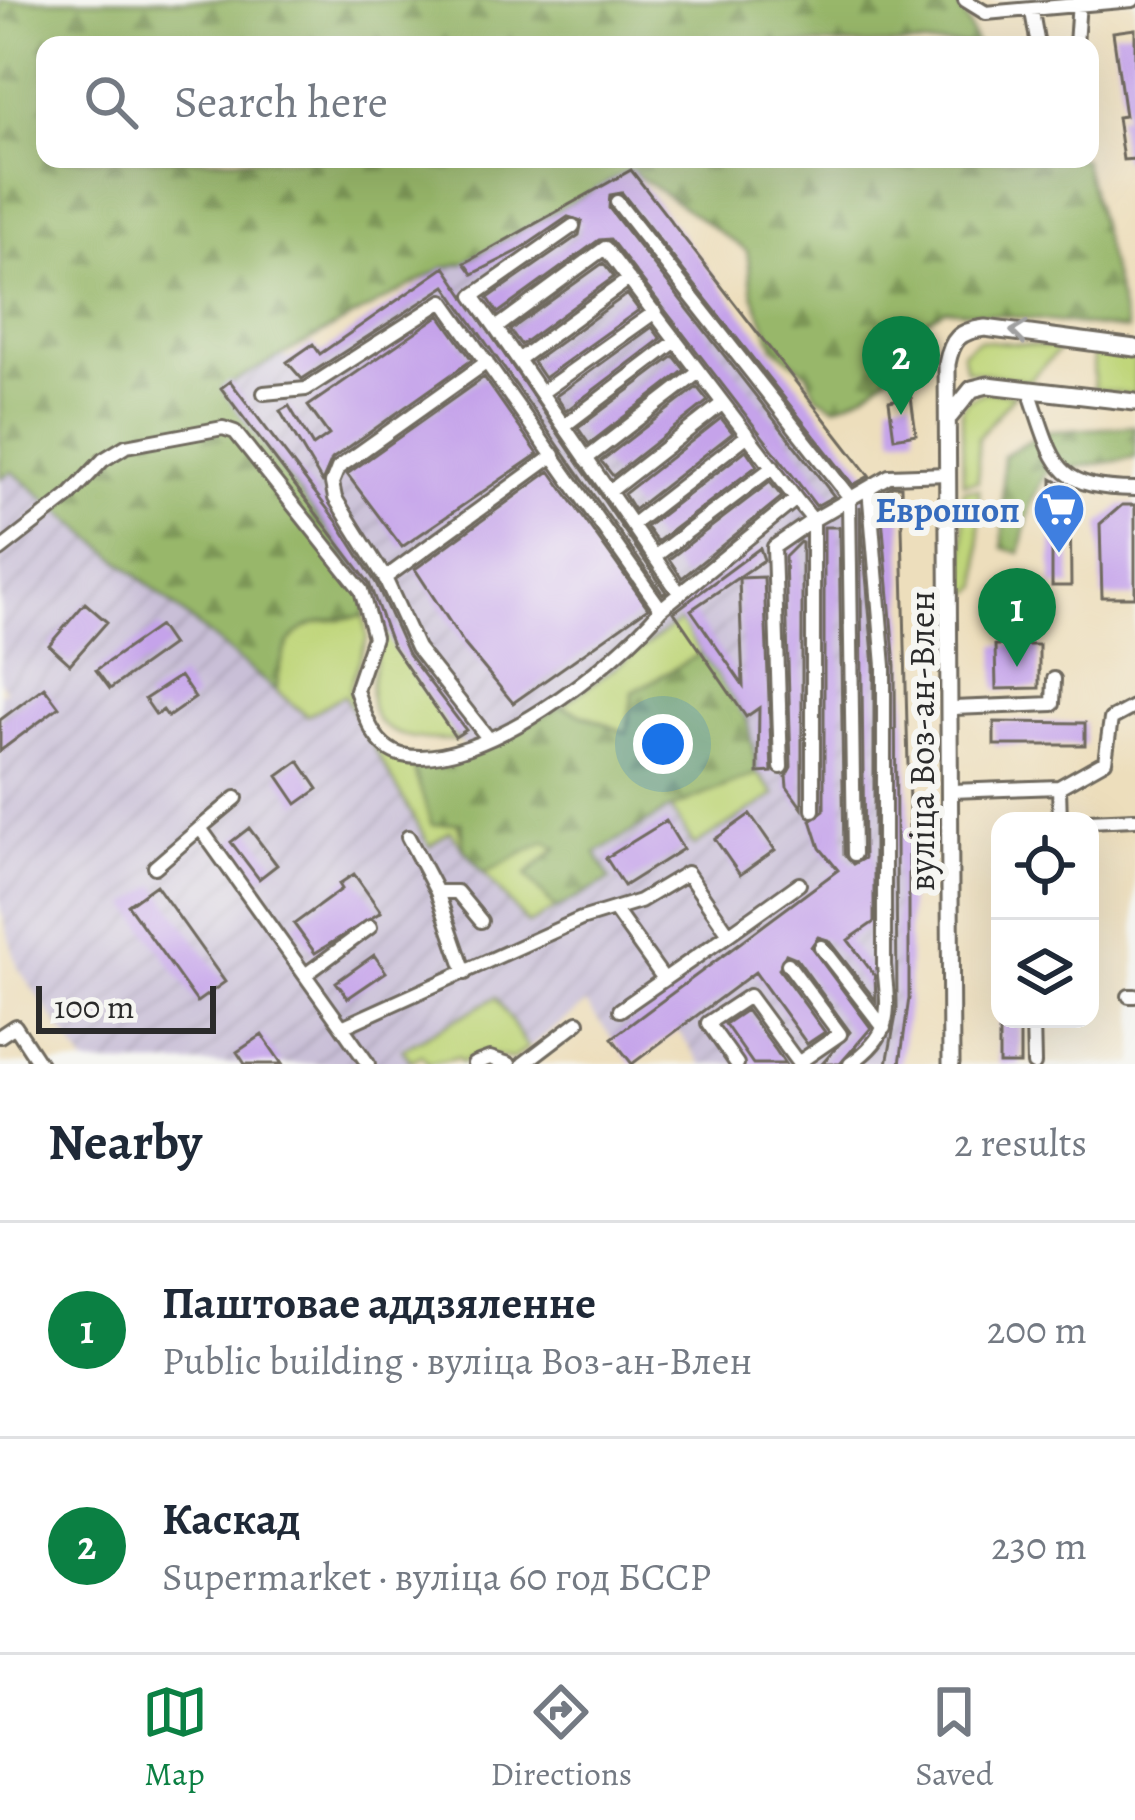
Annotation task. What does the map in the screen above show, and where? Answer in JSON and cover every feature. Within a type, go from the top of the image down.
[{"type":"main road","name":"вуліца Воз-ан-Влен","points":[[952,1064],[947,364],[952,342],[965,331],[985,328],[1135,348]]},
{"type":"main road","points":[[948,418],[959,400],[988,385],[1135,402]]},
{"type":"street","points":[[966,3],[986,14],[1133,0]]},
{"type":"street","points":[[1077,36],[1079,3]]},
{"type":"street","points":[[1032,12],[1036,36]]},
{"type":"street","points":[[617,202],[850,500],[854,854]]},
{"type":"street","points":[[573,226],[472,296],[680,594]]},
{"type":"street","points":[[496,328],[605,248],[813,520],[814,810]]},
{"type":"street","points":[[518,360],[629,279]]},
{"type":"street","points":[[264,392],[306,388],[443,301],[661,609]]},
{"type":"street","points":[[541,393],[655,312]]},
{"type":"street","points":[[564,427],[676,340]]},
{"type":"street","points":[[487,362],[338,468],[332,483],[335,498],[386,578],[416,647],[488,738]]},
{"type":"street","points":[[586,459],[699,372]]},
{"type":"street","points":[[1032,399],[1054,465],[1091,488],[1135,489]]},
{"type":"street","points":[[609,492],[723,403]]},
{"type":"street","points":[[0,550],[68,497],[103,460],[126,446],[204,430],[235,432],[361,590],[374,638],[356,690],[379,740],[403,755],[470,747],[601,668],[661,609],[796,499]]},
{"type":"street","points":[[632,525],[748,435]]},
{"type":"street","points":[[386,578],[554,455]]},
{"type":"street","points":[[654,557],[773,467]]},
{"type":"street","points":[[782,767],[774,547],[889,476],[948,474]]},
{"type":"street","points":[[850,1064],[875,1046],[889,1008],[884,965],[884,666],[869,488]]},
{"type":"street","points":[[952,708],[1053,704],[1054,679]]},
{"type":"street","points":[[952,791],[1059,787],[1105,761],[1111,719],[1135,706]]},
{"type":"street","points":[[1059,787],[1060,812]]},
{"type":"street","points":[[155,867],[236,798]]},
{"type":"street","points":[[1099,821],[1135,819]]},
{"type":"street","points":[[200,828],[368,1064]]},
{"type":"street","points":[[408,836],[437,892],[465,973]]},
{"type":"street","points":[[342,1027],[687,874],[729,934]]},
{"type":"street","points":[[620,1010],[800,884]]},
{"type":"street","points":[[437,892],[457,892],[481,921]]},
{"type":"street","points":[[614,909],[664,979]]},
{"type":"street","points":[[305,975],[370,927]]},
{"type":"street","points":[[821,947],[884,1028]]},
{"type":"street","points":[[736,1064],[708,1023],[749,996],[799,1064],[840,1034],[788,964]]},
{"type":"street","points":[[523,1064],[578,1022]]},
{"type":"street","points":[[0,1036],[15,1026],[40,1064]]},
{"type":"street","points":[[1033,1028],[1034,1064]]},
{"type":"street","points":[[474,1064],[490,1058],[509,1064]]},
{"type":"shaded area","points":[[631,170],[869,476],[880,485],[901,485],[909,998],[900,1064],[702,1064],[677,1030],[632,1064],[586,1004],[528,1048],[496,997],[403,1049],[413,1064],[85,1064],[18,968],[0,907],[0,694],[6,690],[0,681],[0,479],[11,471],[307,716],[344,695],[430,845],[451,831],[527,924],[609,879],[596,853],[671,808],[695,846],[774,794],[758,773],[746,717],[591,686],[524,730],[469,754],[392,645],[367,600],[374,594],[221,388],[272,358],[292,358],[313,344],[321,353],[445,267],[465,263]]},
{"type":"green space","points":[[0,0],[957,0],[973,36],[36,36],[36,168],[1085,168],[1127,330],[945,309],[921,323],[908,351],[888,375],[835,406],[817,396],[806,372],[774,347],[753,294],[747,251],[630,170],[465,263],[445,267],[222,388],[375,595],[367,600],[364,616],[325,621],[299,631],[285,652],[276,691],[12,471],[0,478]]},
{"type":"green space","points":[[978,340],[1061,348],[1028,381],[966,370],[962,352]]},
{"type":"green space","points":[[1093,352],[1135,357],[1135,395],[1094,389]]},
{"type":"green space","points":[[987,391],[1015,394],[978,438],[978,481],[963,483],[962,409],[967,400]]},
{"type":"green space","points":[[1135,426],[1135,458],[1046,472],[1031,503],[1020,553],[1003,548],[1003,456],[1044,432]]},
{"type":"green space","points":[[979,489],[980,586],[965,598],[963,490]]},
{"type":"green space","points":[[364,616],[367,639],[349,690],[378,747],[422,774],[445,800],[463,848],[450,831],[430,846],[344,695],[307,716],[276,691],[285,652],[299,631],[325,621]]},
{"type":"green space","points":[[680,621],[702,653],[633,692],[627,733],[561,706]]},
{"type":"green space","points":[[385,627],[458,740],[402,735],[385,728],[375,716],[372,681]]},
{"type":"green space","points":[[702,653],[746,717],[758,773],[671,808],[596,853],[610,880],[556,909],[526,875],[557,848],[545,842],[484,873],[463,848],[461,823],[432,825],[411,760],[477,753],[561,706],[627,733],[633,692]]},
{"type":"green space","points":[[758,773],[775,795],[694,846],[671,808]]},
{"type":"green space","points":[[545,841],[557,849],[526,875],[556,909],[528,924],[484,873]]},
{"type":"green space","points":[[496,997],[528,1048],[512,1059],[481,1052],[462,1062],[458,1057],[428,1064],[422,1055],[411,1061],[402,1049]]},
{"type":"building","points":[[1135,29],[1135,159],[1123,160],[1117,117],[1125,116],[1113,32]]},
{"type":"building","points":[[631,170],[869,476],[853,485],[622,193],[610,195],[609,208],[834,496],[816,506],[610,239],[599,240],[498,313],[488,298],[579,235],[582,221],[568,217],[473,274],[465,263]]},
{"type":"building","points":[[603,263],[614,277],[521,345],[510,330]]},
{"type":"building","points":[[445,267],[666,592],[663,594],[446,286],[302,379],[287,362],[313,344],[320,354]]},
{"type":"building","points":[[627,294],[639,310],[544,378],[533,362]]},
{"type":"building","points":[[440,315],[472,360],[332,459],[322,482],[280,411],[289,406],[313,446],[329,435],[308,406]]},
{"type":"building","points":[[652,327],[661,339],[566,411],[556,396]]},
{"type":"building","points":[[674,356],[685,370],[589,444],[578,428]]},
{"type":"building","points":[[484,377],[538,454],[402,547],[347,474]]},
{"type":"building","points":[[230,381],[336,520],[376,583],[408,654],[466,730],[455,737],[392,645],[369,583],[221,388]]},
{"type":"building","points":[[697,387],[708,401],[613,476],[601,461]]},
{"type":"building","points":[[911,397],[916,434],[894,438],[889,401]]},
{"type":"building","points":[[721,418],[733,433],[634,510],[624,494]]},
{"type":"building","points":[[746,450],[757,466],[657,542],[646,527]]},
{"type":"building","points":[[550,471],[648,608],[513,703],[465,645],[415,569]]},
{"type":"building","points":[[1052,479],[1070,488],[1071,586],[1052,586]]},
{"type":"building","points":[[770,482],[782,497],[682,578],[669,559]]},
{"type":"building","points":[[901,486],[909,806],[909,998],[900,1064],[887,1064],[897,1010],[895,666],[880,494]]},
{"type":"building","points":[[1122,505],[1135,505],[1135,597],[1102,597],[1100,524]]},
{"type":"building","points":[[860,506],[874,666],[874,922],[848,940],[875,976],[876,1001],[828,940],[818,937],[811,947],[871,1028],[840,1064],[822,1064],[850,1032],[796,958],[786,954],[779,969],[825,1032],[807,1044],[755,972],[632,1064],[612,1038],[838,870],[820,848],[811,820],[824,810],[824,527],[839,527],[844,854],[853,864],[864,858]]},
{"type":"building","points":[[800,542],[802,808],[787,787],[786,776],[791,767],[785,557]]},
{"type":"building","points":[[760,548],[764,560],[691,610],[743,685],[739,578],[764,577],[772,772],[758,773],[759,708],[746,717],[674,612]]},
{"type":"building","points":[[85,603],[107,622],[70,664],[49,645]]},
{"type":"building","points":[[159,626],[172,645],[110,689],[96,670]]},
{"type":"building","points":[[995,645],[1039,645],[1039,688],[996,689]]},
{"type":"building","points":[[180,676],[195,698],[168,717],[163,710],[156,715],[145,699]]},
{"type":"building","points":[[44,687],[59,707],[0,751],[0,720]]},
{"type":"building","points":[[994,722],[1085,723],[1085,745],[994,745]]},
{"type":"building","points":[[299,761],[318,789],[297,804],[278,776]]},
{"type":"building","points":[[750,814],[775,850],[740,875],[715,839]]},
{"type":"building","points":[[666,821],[683,849],[624,886],[606,858]]},
{"type":"building","points":[[249,828],[277,865],[259,879],[231,842]]},
{"type":"building","points":[[354,874],[381,912],[315,953],[294,924],[342,889],[339,884]]},
{"type":"building","points":[[156,885],[225,982],[197,1002],[128,905]]},
{"type":"building","points":[[374,955],[386,972],[348,998],[336,982]]},
{"type":"building","points":[[746,1010],[785,1064],[753,1064],[725,1024]]},
{"type":"building","points":[[999,1028],[1020,1028],[1020,1064],[999,1064]]},
{"type":"building","points":[[262,1035],[282,1064],[245,1064],[237,1052]]},
{"type":"place","name":"Каскад","points":[[901,415]]},
{"type":"place","name":"Еврошоп","points":[[1059,555]]},
{"type":"place","name":"Паштовае аддзяленне","points":[[1017,667]]}]
